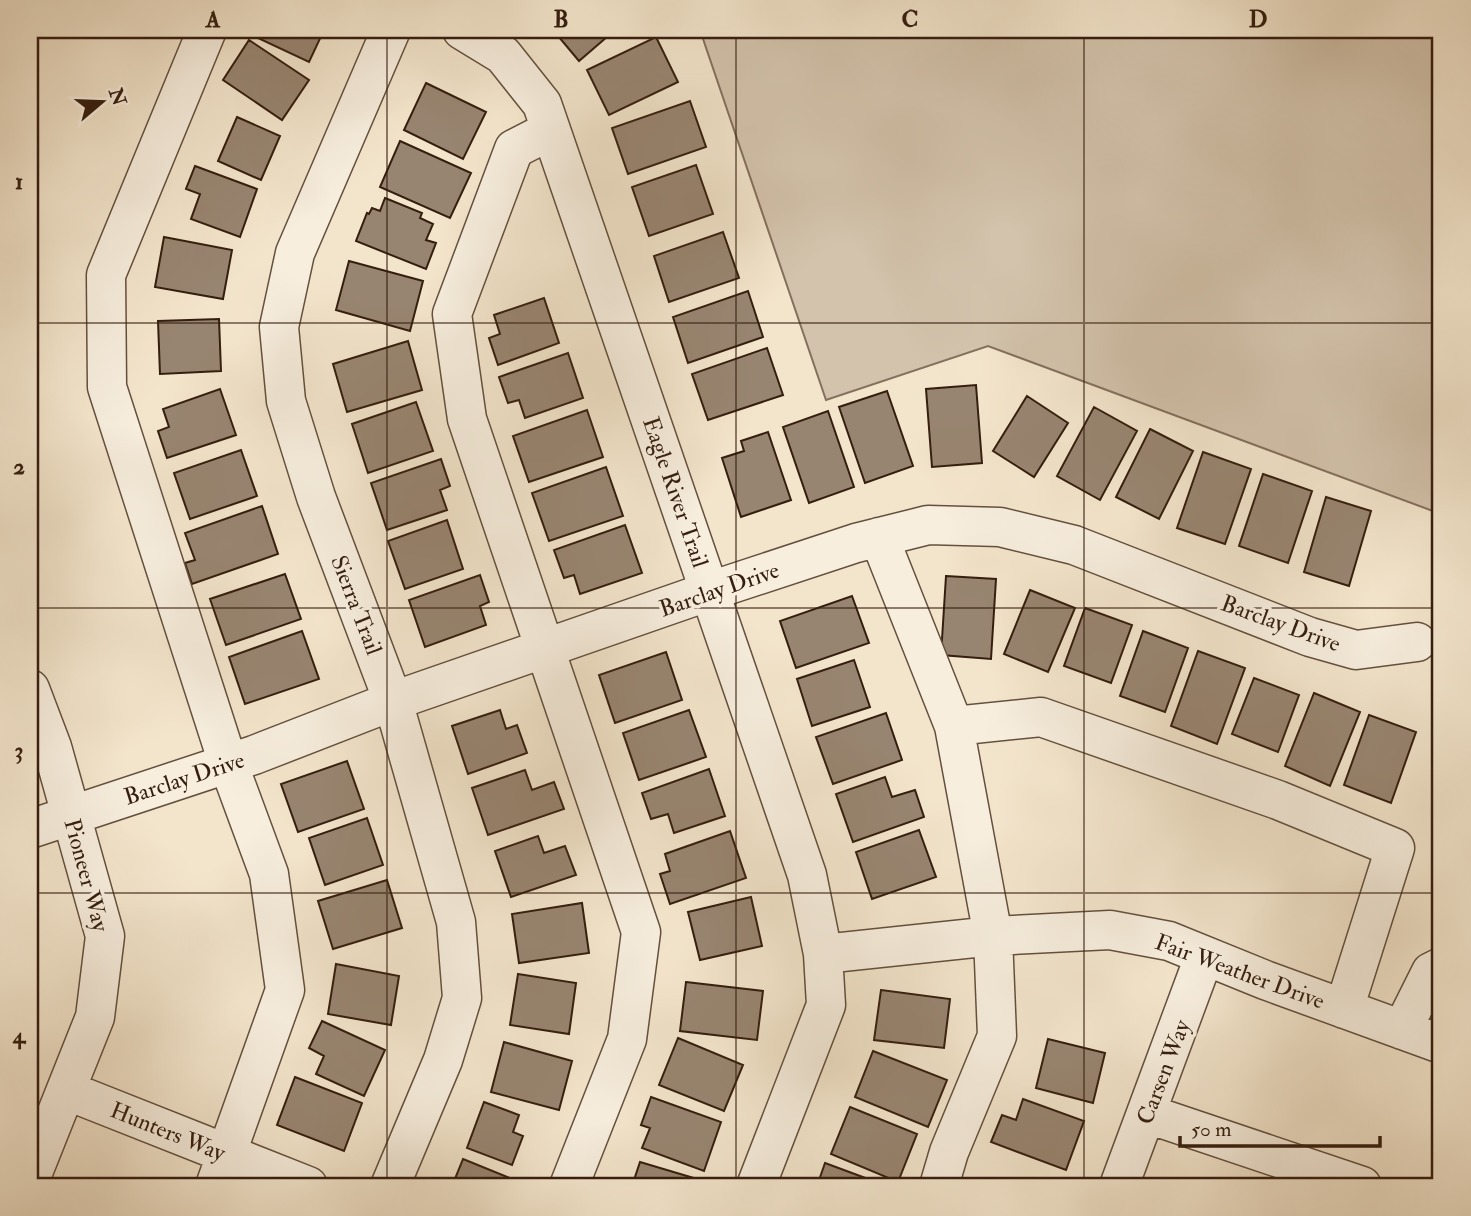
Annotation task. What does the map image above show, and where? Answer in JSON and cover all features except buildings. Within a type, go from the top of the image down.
[{"type":"street","points":[[207,30],[106,275],[107,387],[228,763],[269,874],[285,990],[220,1170]]},
{"type":"street","name":"Sierra Trail","points":[[390,1186],[443,1060],[462,998],[456,922],[393,701],[316,497],[286,401],[279,327],[295,253],[391,30]]},
{"type":"street","name":"Eagle River Trail","points":[[462,30],[503,55],[542,104],[807,875],[823,954],[826,1005],[756,1186]]},
{"type":"street","points":[[551,130],[513,149],[452,314],[467,419],[641,932],[627,1039],[569,1186]]},
{"type":"street","name":"Barclay Drive","points":[[30,829],[228,763],[393,701],[545,651],[710,591],[879,537],[928,525],[1000,527],[1074,545],[1310,637],[1356,650],[1418,642]]},
{"type":"street","points":[[879,537],[954,726],[993,936],[997,1035],[949,1152],[939,1186]]},
{"type":"street","name":"Pioneer Way","points":[[30,689],[52,747],[105,936],[95,1017],[68,1091],[30,1180]]},
{"type":"street","points":[[954,726],[1041,717],[1278,800],[1395,848],[1344,1009]]},
{"type":"street","name":"Fair Weather Drive","points":[[823,954],[993,936],[1110,930],[1169,941],[1204,957],[1441,1044]]},
{"type":"street","name":"Carsen Way","points":[[1119,1186],[1148,1114],[1204,957]]},
{"type":"street","points":[[1402,1030],[1431,972],[1441,967]]},
{"type":"street","name":"Hunters Way","points":[[68,1091],[220,1170],[308,1186]]},
{"type":"street","points":[[1148,1114],[1304,1177],[1362,1186]]},
{"type":"shaded area","points":[[700,30],[1441,30],[1441,514],[988,346],[826,400]]}]
